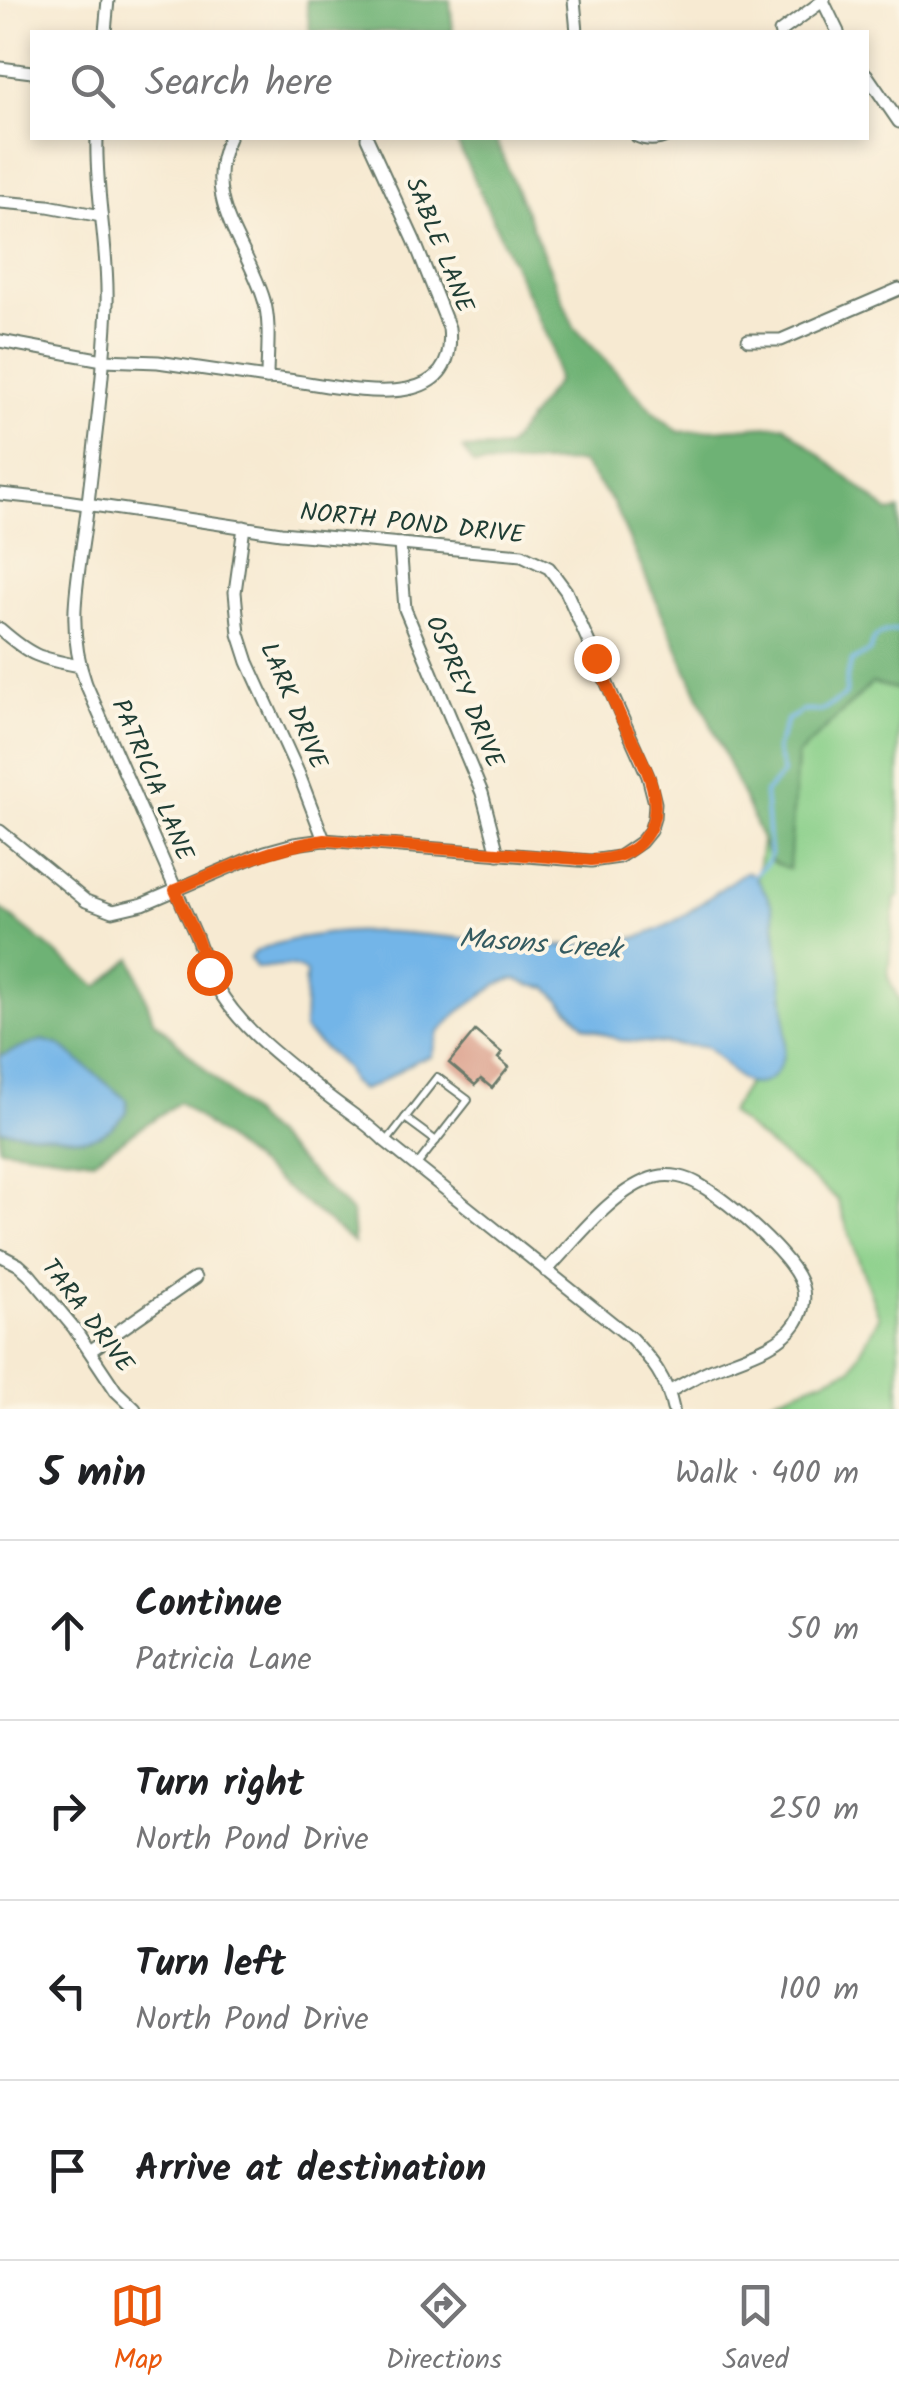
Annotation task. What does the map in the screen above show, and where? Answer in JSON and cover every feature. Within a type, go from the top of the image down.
[{"type":"street","points":[[105,30],[108,0]]},
{"type":"street","points":[[574,0],[577,30]]},
{"type":"street","points":[[783,30],[824,0],[837,30]]},
{"type":"street","points":[[0,68],[30,72]]},
{"type":"street","points":[[869,78],[899,122]]},
{"type":"street","name":"PATRICIA LANE","points":[[97,140],[107,286],[104,360],[74,610],[75,647],[217,988],[239,1018],[322,1091],[369,1124],[386,1142],[631,1338],[656,1366],[674,1409]]},
{"type":"street","points":[[228,140],[220,164],[220,191],[266,305],[267,378]]},
{"type":"street","name":"SABLE LANE","points":[[0,341],[104,360],[158,362],[370,391],[401,392],[430,381],[448,357],[451,343],[445,315],[369,140]]},
{"type":"street","points":[[0,202],[101,216]]},
{"type":"street","points":[[748,340],[781,340],[899,289]]},
{"type":"street","name":"NORTH POND DRIVE","points":[[0,494],[244,527],[522,554],[549,568],[566,591],[648,776],[655,803],[650,831],[618,857],[576,860],[324,840],[265,852],[143,904],[112,911],[86,901],[0,831]]},
{"type":"street","name":"LARK DRIVE","points":[[244,527],[235,592],[239,634],[324,840]]},
{"type":"street","name":"OSPREY DRIVE","points":[[400,544],[404,609],[482,793],[498,854]]},
{"type":"street","points":[[0,628],[40,658],[80,666]]},
{"type":"street","points":[[546,1271],[623,1194],[659,1176],[698,1184],[770,1242],[790,1262],[802,1286],[804,1298],[796,1323],[766,1346],[670,1392]]},
{"type":"street","name":"TARA DRIVE","points":[[0,1255],[29,1274],[134,1409]]},
{"type":"street","points":[[90,1351],[195,1278]]},
{"type":"lane","points":[[386,1142],[437,1077],[468,1100],[416,1166]]},
{"type":"lane","points":[[406,1118],[436,1142]]},
{"type":"green space","points":[[306,0],[450,0],[453,30],[310,30]]},
{"type":"green space","points":[[456,140],[496,140],[574,327],[656,414],[679,432],[784,425],[889,512],[899,510],[899,690],[872,683],[797,756],[789,869],[772,862],[613,503],[581,462],[474,465],[463,449],[507,448],[557,381],[552,348]]},
{"type":"green space","points":[[872,683],[899,690],[899,897],[895,898],[888,977],[899,1000],[899,1409],[760,1409],[759,1405],[851,1369],[879,1317],[837,1199],[729,1113],[747,1084],[774,1075],[773,914],[757,879],[762,841],[772,862],[789,868],[797,756]]},
{"type":"green space","points":[[0,908],[98,987],[132,958],[153,1019],[352,1213],[354,1243],[179,1102],[93,1160],[0,1148]]},
{"type":"water","points":[[745,872],[759,882],[773,911],[786,1032],[779,1069],[769,1080],[754,1084],[741,1080],[706,1047],[619,1040],[585,1026],[548,988],[516,979],[497,985],[459,1012],[439,1033],[431,1057],[361,1090],[351,1082],[346,1069],[304,1030],[306,972],[288,966],[257,968],[250,958],[258,950],[276,944],[342,932],[409,933],[542,946],[623,940],[664,927]]},
{"type":"water","points":[[42,1040],[60,1045],[127,1100],[127,1112],[113,1126],[84,1139],[0,1130],[0,1056]]},
{"type":"building","points":[[475,1031],[502,1053],[498,1058],[509,1067],[492,1088],[481,1079],[475,1085],[449,1063]]},
{"type":"waterway","name":"Masons Creek","points":[[751,878],[770,855],[765,793],[783,773],[776,749],[787,720],[803,711],[820,711],[843,698],[852,661],[870,651],[879,635],[899,630]]},
{"type":"route","points":[[209,972],[175,890],[265,852],[324,840],[576,860],[605,860],[631,851],[650,831],[655,803],[643,762],[596,658]]}]
